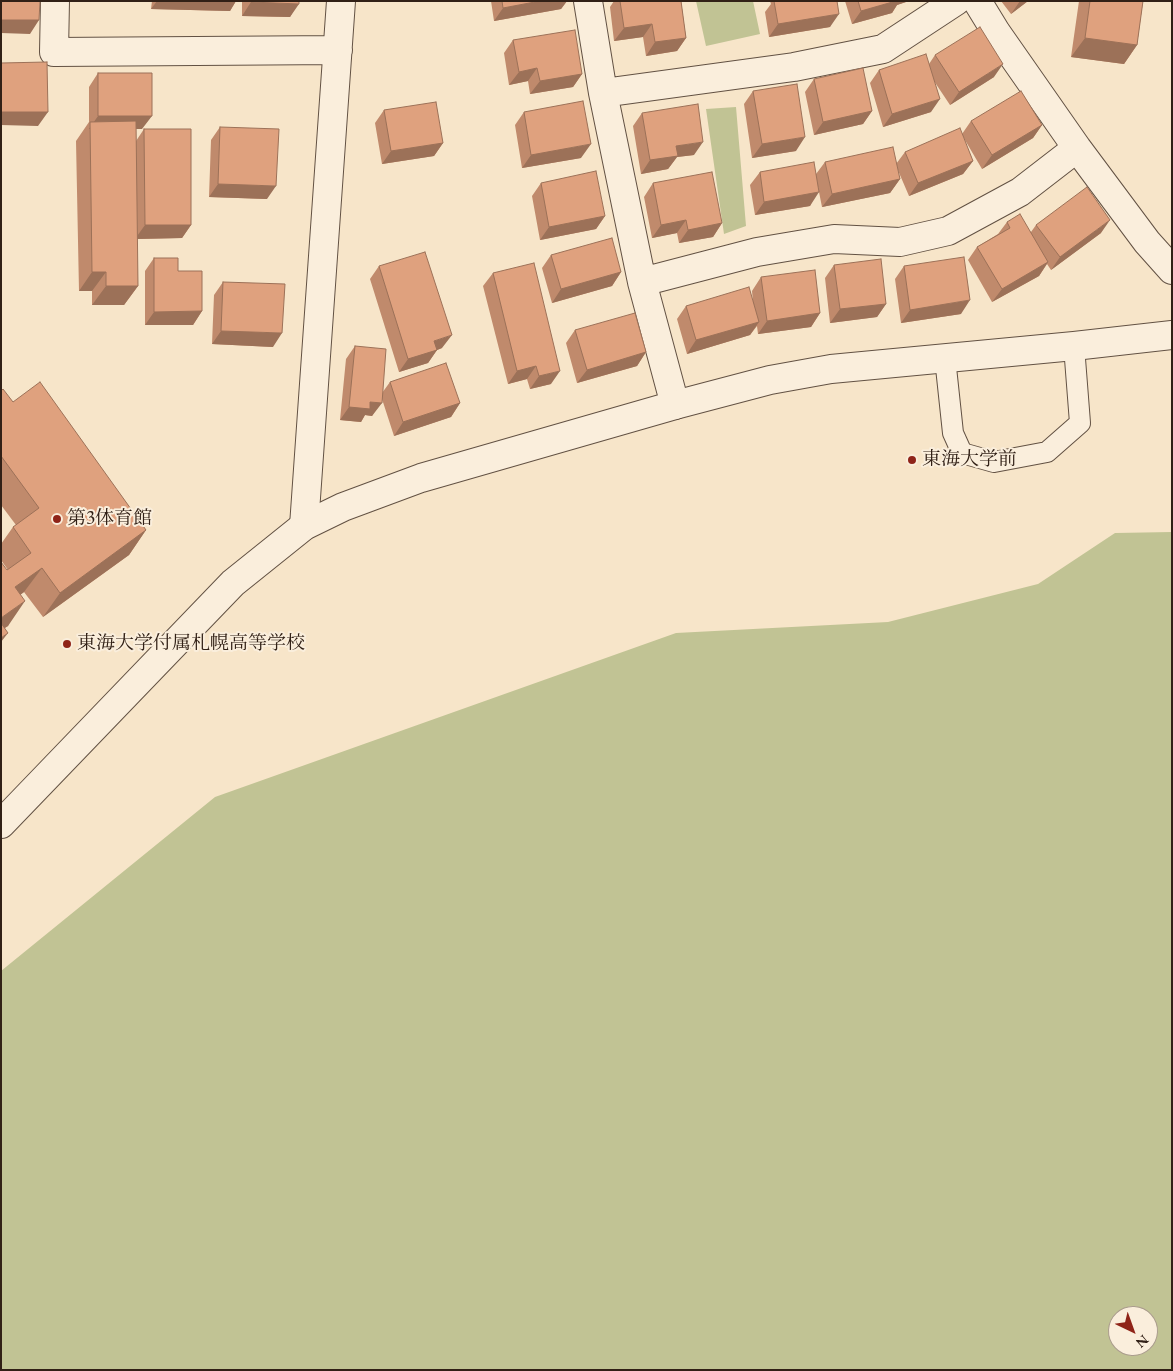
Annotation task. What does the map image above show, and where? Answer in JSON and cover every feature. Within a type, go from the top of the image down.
[{"type":"street","points":[[55,1],[54,52],[338,50]]},
{"type":"street","points":[[304,526],[341,1]]},
{"type":"street","points":[[588,1],[602,93],[642,282],[674,405]]},
{"type":"street","points":[[602,93],[794,67],[883,49],[956,1]]},
{"type":"street","points":[[977,1],[996,32],[1077,148],[1147,242],[1172,270]]},
{"type":"street","points":[[642,282],[757,252],[834,239],[900,242],[948,231],[1020,192],[1077,148]]},
{"type":"street","points":[[1,824],[233,583],[304,526],[343,507],[421,478],[674,405],[779,378],[831,370],[1172,335]]},
{"type":"lane","points":[[946,358],[953,433],[962,453],[994,462],[1047,452],[1080,423],[1074,346]]},
{"type":"green space","points":[[696,1],[753,1],[760,34],[706,46]]},
{"type":"green space","points":[[736,107],[746,226],[724,234],[706,109]]},
{"type":"green space","points":[[1172,532],[1172,1370],[1,1370],[1,971],[215,797],[676,633],[888,622],[1038,584],[1115,533]]},
{"type":"building","points":[[1,1],[40,1],[39,20],[1,20]]},
{"type":"building","points":[[299,1],[299,4],[251,2]]},
{"type":"building","points":[[502,1],[540,1],[503,8]]},
{"type":"building","points":[[620,1],[681,1],[686,38],[655,42],[652,24],[624,28]]},
{"type":"building","points":[[774,1],[837,1],[839,14],[778,24]]},
{"type":"building","points":[[858,1],[896,1],[861,11]]},
{"type":"building","points":[[1090,1],[1143,1],[1137,45],[1085,38]]},
{"type":"building","points":[[980,27],[1003,64],[959,92],[935,55]]},
{"type":"building","points":[[575,30],[582,74],[540,81],[537,68],[519,72],[513,40]]},
{"type":"building","points":[[926,54],[940,99],[892,114],[879,70]]},
{"type":"building","points":[[47,62],[48,112],[1,112],[1,63]]},
{"type":"building","points":[[863,68],[872,111],[823,122],[814,79]]},
{"type":"building","points":[[98,73],[152,73],[152,116],[98,116]]},
{"type":"building","points":[[797,84],[805,137],[762,144],[753,91]]},
{"type":"building","points":[[1021,91],[1042,125],[992,155],[971,121]]},
{"type":"building","points":[[583,101],[591,144],[531,155],[524,112]]},
{"type":"building","points":[[436,102],[443,143],[391,151],[384,110]]},
{"type":"building","points":[[698,104],[703,142],[676,146],[678,156],[650,160],[642,113]]},
{"type":"building","points":[[136,121],[138,286],[106,286],[106,272],[92,272],[90,122]]},
{"type":"building","points":[[220,127],[279,129],[276,186],[218,184]]},
{"type":"building","points":[[960,128],[973,161],[918,183],[905,152]]},
{"type":"building","points":[[144,129],[191,129],[191,225],[145,225]]},
{"type":"building","points":[[893,147],[900,179],[832,194],[825,162]]},
{"type":"building","points":[[814,162],[819,192],[764,202],[760,172]]},
{"type":"building","points":[[596,171],[605,216],[549,227],[541,183]]},
{"type":"building","points":[[712,172],[722,223],[688,230],[686,220],[661,225],[653,183]]},
{"type":"building","points":[[1087,187],[1110,220],[1060,257],[1036,225]]},
{"type":"building","points":[[1020,214],[1048,262],[1002,289],[977,247],[1010,228],[1007,222]]},
{"type":"building","points":[[612,238],[621,272],[561,289],[551,255]]},
{"type":"building","points":[[425,252],[452,335],[434,341],[437,350],[408,359],[379,266]]},
{"type":"building","points":[[964,257],[970,300],[910,310],[904,266]]},
{"type":"building","points":[[154,258],[178,258],[178,271],[202,271],[202,311],[154,312]]},
{"type":"building","points":[[881,259],[886,304],[840,309],[834,265]]},
{"type":"building","points":[[534,263],[560,371],[539,376],[536,366],[517,371],[493,273]]},
{"type":"building","points":[[815,270],[820,313],[767,321],[761,277]]},
{"type":"building","points":[[223,282],[285,284],[282,333],[221,331]]},
{"type":"building","points":[[749,287],[759,322],[696,340],[686,306]]},
{"type":"building","points":[[635,313],[646,352],[587,370],[575,330]]},
{"type":"building","points":[[355,346],[386,349],[382,403],[370,402],[370,409],[349,407]]},
{"type":"building","points":[[446,363],[460,403],[403,422],[390,382]]},
{"type":"building","name":"第3体育館","points":[[40,382],[146,530],[60,593],[42,568],[15,587],[25,601],[1,618],[1,562],[7,570],[31,553],[13,527],[39,508],[1,456],[1,391],[3,389],[13,402]]},
{"type":"building","points":[[1,623],[8,633],[1,638]]},
{"type":"place","name":"東海大学前","points":[[912,460]]},
{"type":"place","name":"第3体育館","points":[[57,519]]},
{"type":"place","name":"東海大学付属札幌高等学校","points":[[67,644]]}]
